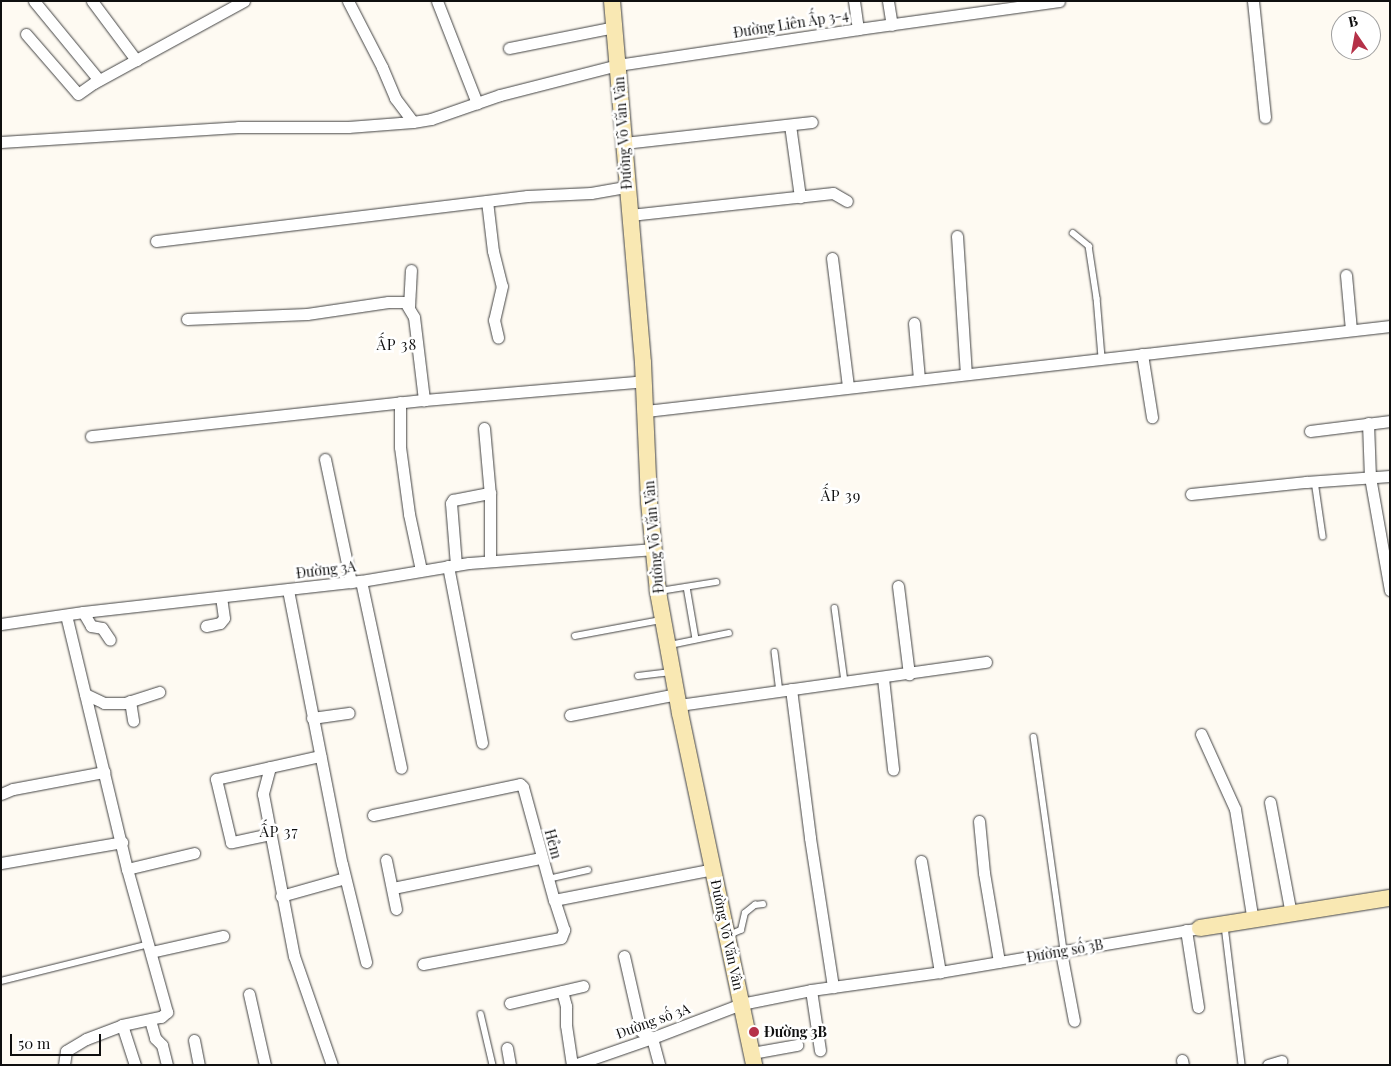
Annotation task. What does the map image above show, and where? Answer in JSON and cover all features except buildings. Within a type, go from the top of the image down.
[{"type":"street","points":[[34,1],[99,80]]},
{"type":"street","points":[[92,1],[136,60]]},
{"type":"street","points":[[26,34],[78,94],[99,80],[244,1]]},
{"type":"street","points":[[348,1],[382,67],[395,98],[413,122]]},
{"type":"street","points":[[437,1],[477,103]]},
{"type":"street","name":"Đường Võ Văn Vân","points":[[612,1],[626,187],[644,381],[649,502],[658,592],[678,699],[753,1059]]},
{"type":"street","points":[[854,1],[858,28]]},
{"type":"street","points":[[888,1],[892,25]]},
{"type":"street","name":"Đường Liên Ấp 3-4","points":[[1,142],[238,127],[348,127],[413,122],[432,119],[477,103],[618,65],[858,28],[892,25],[1004,5],[1058,1]]},
{"type":"street","points":[[1253,1],[1265,118]]},
{"type":"street","points":[[510,48],[615,27]]},
{"type":"street","points":[[624,143],[812,122]]},
{"type":"street","points":[[790,125],[800,198]]},
{"type":"street","points":[[156,241],[527,196],[591,193],[626,187]]},
{"type":"street","points":[[630,215],[833,193],[847,201]]},
{"type":"street","points":[[487,201],[493,251],[502,286],[494,320],[498,338]]},
{"type":"street","points":[[957,236],[966,374]]},
{"type":"street","points":[[832,258],[848,387]]},
{"type":"street","points":[[410,307],[411,270]]},
{"type":"street","points":[[1346,275],[1350,330]]},
{"type":"street","points":[[187,319],[307,314],[388,302],[405,302],[410,307],[414,317],[424,400]]},
{"type":"street","points":[[914,323],[919,379]]},
{"type":"street","points":[[646,411],[1390,326]]},
{"type":"street","points":[[1142,354],[1152,417]]},
{"type":"street","points":[[92,436],[400,402],[644,381]]},
{"type":"street","points":[[400,402],[400,447],[409,514],[420,570]]},
{"type":"street","points":[[1310,431],[1390,421]]},
{"type":"street","points":[[1368,424],[1370,477],[1390,590]]},
{"type":"street","points":[[484,428],[490,493],[490,561]]},
{"type":"street","points":[[325,459],[401,768]]},
{"type":"street","points":[[1191,494],[1315,481],[1390,476]]},
{"type":"street","points":[[482,743],[452,566],[450,503],[453,500],[490,493]]},
{"type":"street","name":"Đường 3A","points":[[1,624],[83,612],[356,582],[420,570],[490,561],[654,549]]},
{"type":"street","points":[[898,586],[908,674]]},
{"type":"street","points":[[288,590],[345,878],[366,962]]},
{"type":"street","points":[[206,626],[220,623],[224,618],[221,597]]},
{"type":"street","points":[[83,612],[91,626],[102,628],[110,640]]},
{"type":"street","points":[[64,1065],[66,1051],[86,1039],[122,1026],[161,1018],[167,1012],[127,869],[66,615]]},
{"type":"street","points":[[570,715],[678,699],[845,683],[986,662]]},
{"type":"street","points":[[883,678],[893,769]]},
{"type":"street","points":[[786,690],[832,986]]},
{"type":"street","points":[[85,694],[104,704],[130,701],[159,692]]},
{"type":"street","points":[[130,701],[133,721]]},
{"type":"street","points":[[312,718],[349,713]]},
{"type":"street","points":[[1201,734],[1236,809],[1253,921]]},
{"type":"street","points":[[270,834],[231,842],[216,779],[320,756]]},
{"type":"street","points":[[270,766],[263,794],[281,896],[294,956],[332,1065]]},
{"type":"street","points":[[1,794],[13,789],[104,772]]},
{"type":"street","name":"Hẻm","points":[[373,815],[520,784],[523,786],[541,858],[564,930],[561,938],[423,964]]},
{"type":"street","points":[[1270,802],[1291,914]]},
{"type":"street","points":[[979,821],[984,873],[999,962]]},
{"type":"street","points":[[1,863],[122,842]]},
{"type":"street","points":[[127,869],[194,853]]},
{"type":"street","points":[[393,888],[541,858]]},
{"type":"street","points":[[386,860],[396,909]]},
{"type":"street","points":[[921,861],[940,972]]},
{"type":"street","points":[[554,900],[713,869]]},
{"type":"street","points":[[281,896],[345,878]]},
{"type":"street","name":"Đường số 3B","points":[[741,1004],[832,986],[940,972],[1390,898]]},
{"type":"street","points":[[1193,929],[1198,1007]]},
{"type":"street","points":[[150,948],[223,936]]},
{"type":"street","points":[[1063,951],[1074,1021]]},
{"type":"street","points":[[624,956],[641,1030],[652,1038],[659,1065]]},
{"type":"street","points":[[510,1003],[583,986]]},
{"type":"street","points":[[810,990],[820,1050]]},
{"type":"street","points":[[562,991],[566,1006],[566,1025],[573,1065]]},
{"type":"street","points":[[249,994],[265,1065]]},
{"type":"street","name":"Đường số 3A","points":[[573,1065],[652,1038],[741,1004]]},
{"type":"street","points":[[150,1020],[155,1038],[162,1045],[167,1065]]},
{"type":"street","points":[[122,1026],[135,1065]]},
{"type":"street","points":[[194,1040],[199,1065]]},
{"type":"street","points":[[753,1059],[796,1045]]},
{"type":"street","points":[[507,1048],[510,1065]]},
{"type":"street","points":[[1268,1065],[1281,1061]]},
{"type":"lane","points":[[1073,233],[1088,246],[1097,298],[1102,358]]},
{"type":"lane","points":[[1315,481],[1323,536]]},
{"type":"lane","points":[[658,592],[716,582]]},
{"type":"lane","points":[[687,587],[696,640]]},
{"type":"lane","points":[[835,608],[845,683]]},
{"type":"lane","points":[[575,636],[663,620]]},
{"type":"lane","points":[[668,646],[729,633]]},
{"type":"lane","points":[[775,652],[786,690]]},
{"type":"lane","points":[[638,676],[673,672]]},
{"type":"lane","points":[[1034,737],[1063,951]]},
{"type":"lane","points":[[548,879],[588,870]]},
{"type":"lane","points":[[727,936],[741,930],[746,912],[754,905],[763,904]]},
{"type":"lane","points":[[1225,926],[1242,1065]]},
{"type":"lane","points":[[1,981],[150,948]]},
{"type":"lane","points":[[481,1014],[493,1065]]},
{"type":"place","name":"Đường 3B","points":[[754,1032]]},
{"type":"district","name":"ẤP 38","points":[[397,345]]},
{"type":"district","name":"ẤP 39","points":[[841,496]]},
{"type":"district","name":"ẤP 37","points":[[279,832]]}]
